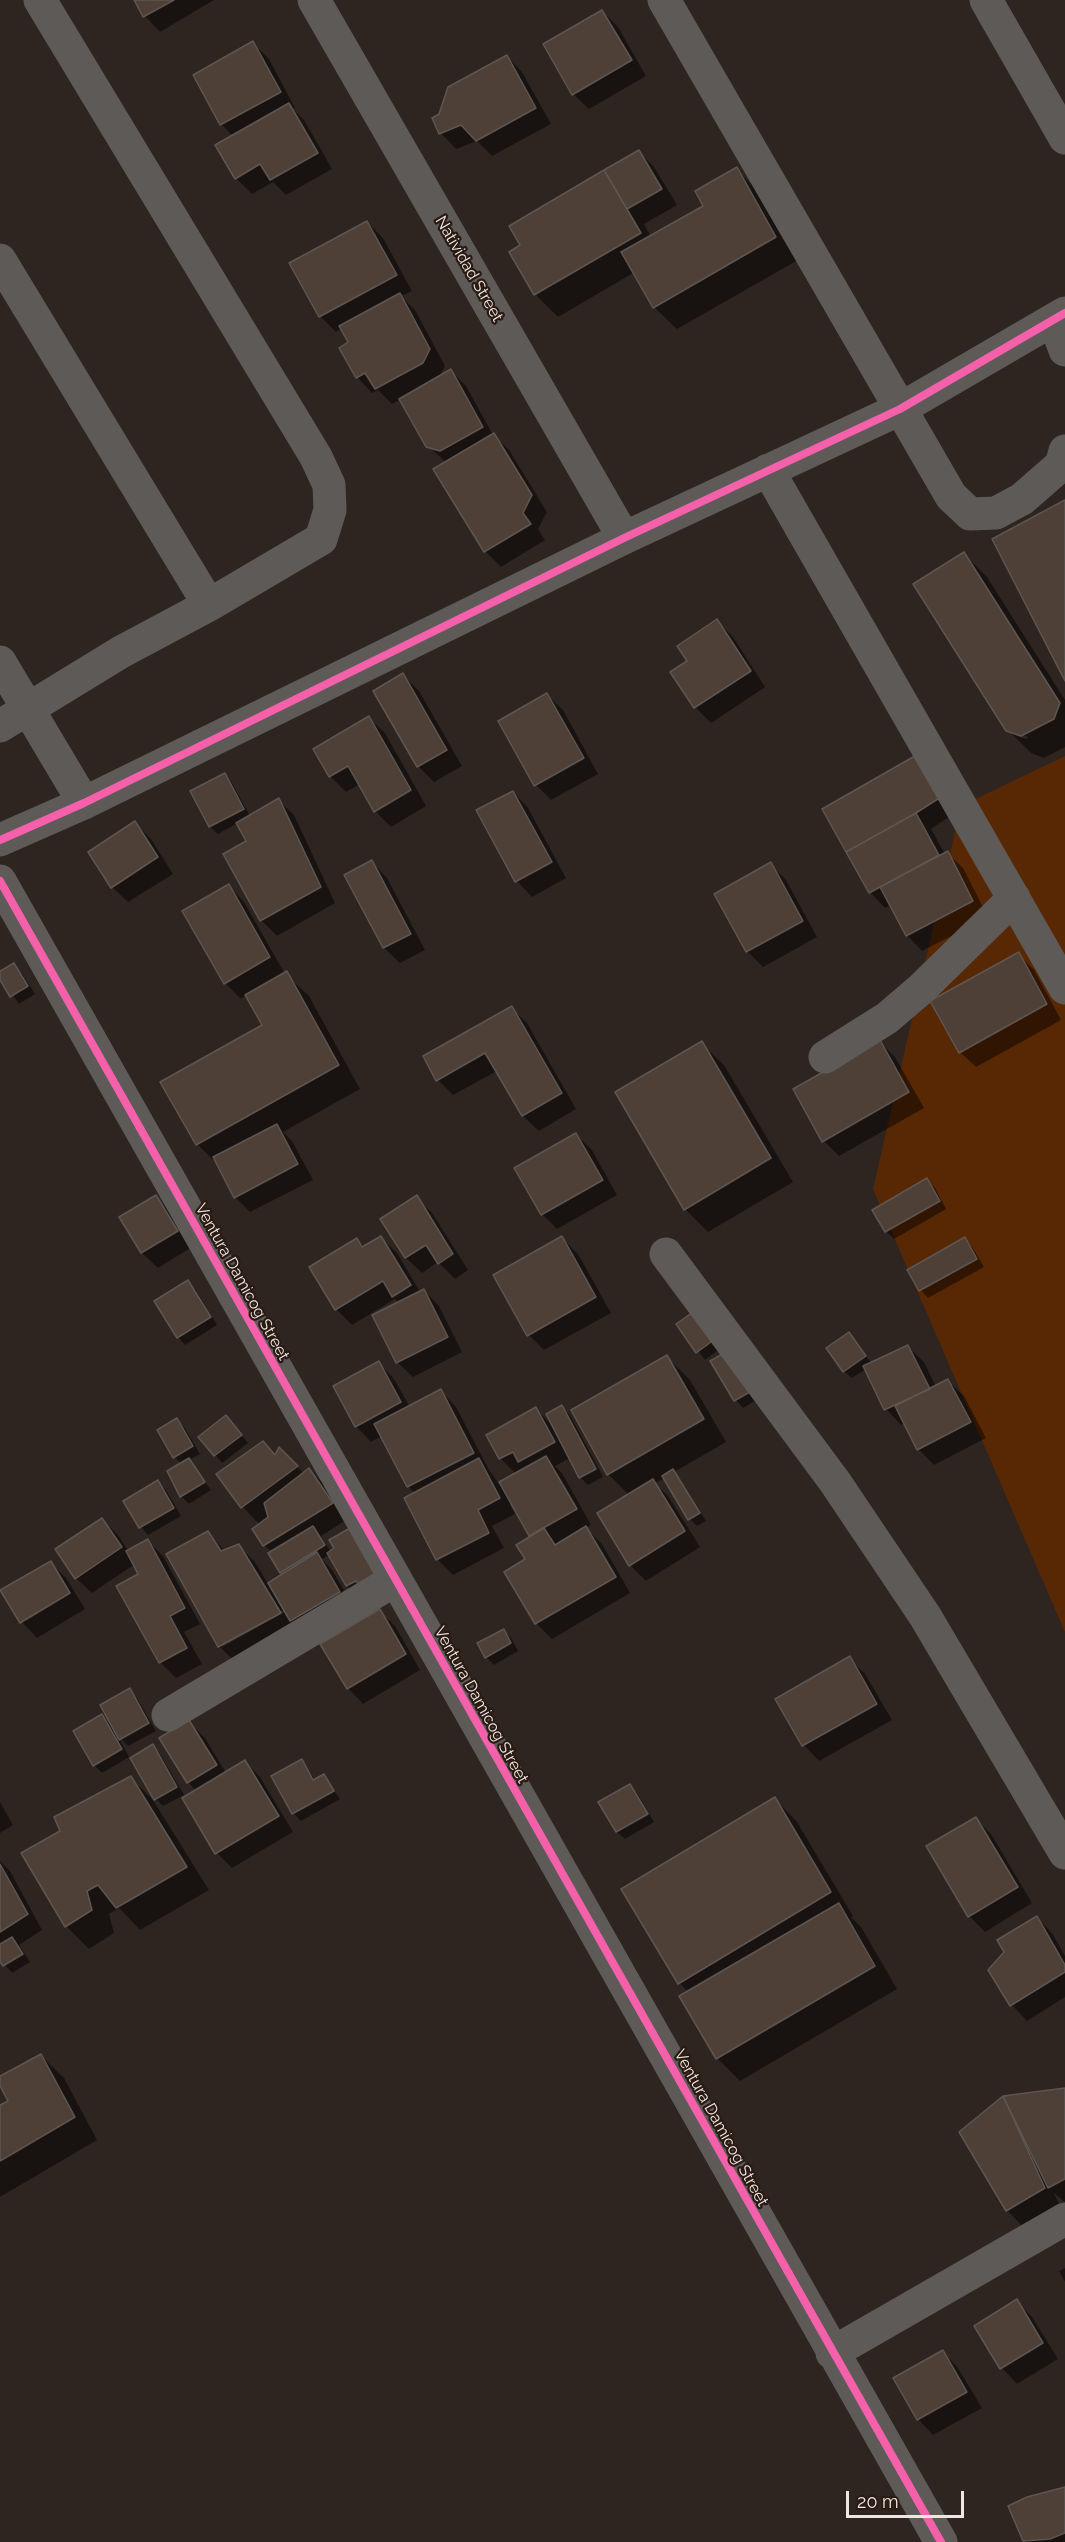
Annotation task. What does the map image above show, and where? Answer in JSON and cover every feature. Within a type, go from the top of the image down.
[{"type":"street","points":[[0,726],[121,652],[208,605],[321,539],[330,510],[329,485],[316,457],[40,0]]},
{"type":"street","name":"Natividad Street","points":[[314,0],[624,538]]},
{"type":"street","points":[[664,0],[951,496],[970,514],[996,513],[1022,499],[1061,465],[1065,451]]},
{"type":"street","points":[[986,0],[1065,138]]},
{"type":"street","points":[[0,260],[208,605]]},
{"type":"street","points":[[0,840],[84,803],[624,538],[900,409],[1059,316],[1065,350]]},
{"type":"street","points":[[768,470],[1065,988]]},
{"type":"street","points":[[0,662],[84,803]]},
{"type":"street","name":"Ventura Damicog Street","points":[[0,881],[941,2542]]},
{"type":"street","points":[[825,1057],[887,1018],[921,990],[1014,898]]},
{"type":"street","points":[[666,1254],[835,1482],[925,1616],[1065,1853]]},
{"type":"street","points":[[168,1714],[395,1580]]},
{"type":"street","points":[[832,2353],[1065,2219]]},
{"type":"shaded area","points":[[1065,756],[1065,1632],[873,1189],[961,806]]},
{"type":"building","points":[[134,0],[174,0],[143,17]]},
{"type":"building","points":[[602,10],[632,60],[572,95],[543,44]]},
{"type":"building","points":[[253,41],[281,92],[220,125],[193,75]]},
{"type":"building","points":[[507,55],[536,108],[476,141],[461,125],[439,134],[432,118],[439,114],[448,87]]},
{"type":"building","points":[[289,103],[318,153],[270,180],[260,164],[235,179],[215,145]]},
{"type":"building","points":[[639,150],[662,189],[627,209],[604,170]]},
{"type":"building","points":[[737,167],[776,237],[653,308],[621,252],[703,206],[695,191]]},
{"type":"building","points":[[604,170],[641,233],[534,295],[509,252],[520,245],[509,226]]},
{"type":"building","points":[[367,221],[397,275],[319,317],[289,263]]},
{"type":"building","points":[[400,293],[430,349],[423,363],[375,389],[365,373],[356,378],[339,348],[348,342],[339,326]]},
{"type":"building","points":[[451,369],[483,427],[440,451],[426,447],[399,399]]},
{"type":"building","points":[[494,433],[532,495],[523,513],[531,524],[484,552],[433,469]]},
{"type":"building","points":[[1065,500],[1065,681],[992,539]]},
{"type":"building","points":[[964,552],[1060,703],[1054,719],[1021,736],[1006,731],[913,584]]},
{"type":"building","points":[[717,619],[751,671],[694,708],[670,672],[687,661],[677,646]]},
{"type":"building","points":[[403,673],[447,750],[417,767],[373,691]]},
{"type":"building","points":[[547,693],[584,758],[534,786],[498,721]]},
{"type":"building","points":[[369,716],[411,790],[374,812],[348,766],[329,777],[313,749]]},
{"type":"building","points":[[920,753],[944,795],[846,852],[822,809]]},
{"type":"building","points":[[225,773],[244,809],[209,827],[190,791]]},
{"type":"building","points":[[513,791],[552,862],[515,882],[476,810]]},
{"type":"building","points":[[279,798],[321,887],[260,921],[223,854],[246,841],[236,823]]},
{"type":"building","points":[[916,813],[939,855],[869,893],[846,852]]},
{"type":"building","points":[[135,821],[158,857],[111,888],[88,852]]},
{"type":"building","points":[[948,851],[973,901],[906,936],[880,887]]},
{"type":"building","points":[[372,860],[411,934],[383,948],[344,875]]},
{"type":"building","points":[[771,862],[803,921],[746,952],[714,894]]},
{"type":"building","points":[[229,884],[270,957],[224,984],[182,911]]},
{"type":"building","points":[[1019,952],[1047,1004],[959,1053],[930,1001]]},
{"type":"building","points":[[14,963],[28,986],[10,997],[0,980],[0,971]]},
{"type":"building","points":[[287,971],[339,1065],[196,1145],[160,1082],[262,1025],[245,995]]},
{"type":"building","points":[[512,1006],[562,1093],[522,1116],[485,1053],[436,1081],[423,1056]]},
{"type":"building","points":[[880,1040],[909,1092],[822,1142],[793,1089]]},
{"type":"building","points":[[702,1041],[771,1158],[684,1210],[615,1092]]},
{"type":"building","points":[[277,1124],[298,1164],[234,1198],[213,1157]]},
{"type":"building","points":[[576,1133],[603,1180],[541,1215],[514,1168]]},
{"type":"building","points":[[927,1178],[940,1201],[885,1232],[872,1210]]},
{"type":"building","points":[[156,1195],[178,1231],[141,1253],[119,1217]]},
{"type":"building","points":[[417,1195],[453,1254],[438,1264],[426,1245],[405,1258],[380,1219]]},
{"type":"building","points":[[381,1236],[411,1285],[392,1297],[383,1281],[335,1310],[309,1267],[357,1238],[362,1247]]},
{"type":"building","points":[[562,1236],[596,1297],[527,1336],[493,1275]]},
{"type":"building","points":[[965,1237],[977,1259],[919,1291],[907,1270]]},
{"type":"building","points":[[188,1280],[211,1317],[177,1338],[154,1301]]},
{"type":"building","points":[[424,1289],[448,1337],[396,1363],[372,1315]]},
{"type":"building","points":[[703,1305],[722,1334],[696,1353],[676,1324]]},
{"type":"building","points":[[849,1332],[866,1356],[843,1372],[826,1348]]},
{"type":"building","points":[[908,1345],[930,1389],[884,1410],[863,1366]]},
{"type":"building","points":[[733,1348],[757,1388],[734,1401],[710,1361]]},
{"type":"building","points":[[667,1355],[704,1419],[607,1475],[571,1410]]},
{"type":"building","points":[[379,1361],[401,1402],[355,1427],[333,1386]]},
{"type":"building","points":[[948,1379],[971,1422],[917,1450],[895,1406]]},
{"type":"building","points":[[441,1389],[474,1453],[407,1487],[374,1424]]},
{"type":"building","points":[[562,1405],[596,1469],[579,1478],[546,1414]]},
{"type":"building","points":[[536,1407],[555,1442],[518,1462],[513,1452],[499,1459],[486,1435]]},
{"type":"building","points":[[226,1415],[242,1435],[214,1456],[198,1437]]},
{"type":"building","points":[[177,1418],[193,1446],[173,1458],[157,1430]]},
{"type":"building","points":[[263,1441],[275,1455],[279,1447],[298,1466],[241,1508],[216,1474]]},
{"type":"building","points":[[546,1456],[577,1509],[529,1536],[499,1482]]},
{"type":"building","points":[[189,1458],[205,1482],[180,1497],[167,1471]]},
{"type":"building","points":[[479,1458],[500,1498],[478,1510],[489,1533],[436,1560],[404,1498]]},
{"type":"building","points":[[309,1468],[333,1503],[263,1546],[252,1529],[268,1517],[264,1503]]},
{"type":"building","points":[[673,1469],[700,1513],[688,1520],[662,1476]]},
{"type":"building","points":[[653,1479],[685,1531],[629,1566],[597,1513]]},
{"type":"building","points":[[158,1480],[174,1508],[139,1528],[123,1501]]},
{"type":"building","points":[[102,1518],[122,1547],[75,1579],[55,1549]]},
{"type":"building","points":[[357,1524],[385,1572],[360,1586],[356,1581],[346,1586],[327,1553],[334,1548],[329,1540]]},
{"type":"building","points":[[313,1526],[325,1545],[280,1573],[268,1553]]},
{"type":"building","points":[[586,1526],[616,1577],[535,1624],[504,1572],[525,1559],[516,1545],[544,1528],[555,1545]]},
{"type":"building","points":[[208,1531],[221,1551],[239,1544],[281,1613],[218,1647],[166,1554]]},
{"type":"building","points":[[148,1539],[185,1608],[170,1616],[187,1648],[159,1663],[116,1586],[138,1574],[126,1551]]},
{"type":"building","points":[[317,1552],[340,1592],[290,1621],[268,1583]]},
{"type":"building","points":[[51,1561],[70,1593],[20,1623],[0,1590]]},
{"type":"building","points":[[380,1609],[406,1654],[347,1689],[320,1644]]},
{"type":"building","points":[[504,1629],[511,1643],[485,1658],[477,1643]]},
{"type":"building","points":[[850,1656],[877,1704],[802,1746],[775,1699]]},
{"type":"building","points":[[130,1688],[149,1723],[119,1740],[100,1705]]},
{"type":"building","points":[[102,1714],[122,1749],[93,1766],[73,1731]]},
{"type":"building","points":[[189,1720],[217,1765],[187,1783],[159,1738]]},
{"type":"building","points":[[153,1744],[177,1787],[154,1800],[130,1758]]},
{"type":"building","points":[[302,1759],[313,1780],[324,1774],[334,1791],[292,1814],[271,1776]]},
{"type":"building","points":[[245,1760],[279,1816],[215,1854],[182,1798]]},
{"type":"building","points":[[131,1776],[187,1867],[116,1908],[98,1885],[87,1891],[92,1910],[65,1927],[21,1853],[60,1831],[54,1817]]},
{"type":"building","points":[[630,1784],[648,1814],[616,1832],[598,1802]]},
{"type":"building","points":[[775,1797],[831,1892],[678,1984],[621,1889]]},
{"type":"building","points":[[976,1817],[1018,1887],[968,1917],[926,1846]]},
{"type":"building","points":[[0,1864],[28,1914],[0,1932]]},
{"type":"building","points":[[839,1903],[875,1966],[716,2059],[679,1996]]},
{"type":"building","points":[[1037,1916],[1065,1965],[1065,1972],[1010,2006],[988,1970],[1004,1952],[997,1940]]},
{"type":"building","points":[[12,1937],[23,1954],[3,1966],[0,1962],[0,1944]]},
{"type":"building","points":[[41,2054],[75,2117],[0,2161],[0,2105],[8,2101],[0,2086],[0,2076]]},
{"type":"building","points":[[1065,2088],[1065,2179],[1048,2188],[1003,2096]]},
{"type":"building","points":[[1003,2096],[1045,2188],[1006,2211],[959,2132]]},
{"type":"building","points":[[1017,2299],[1043,2343],[1000,2369],[974,2326]]},
{"type":"building","points":[[943,2350],[967,2392],[917,2420],[893,2378]]},
{"type":"building","points":[[1065,2487],[1065,2533],[1050,2539],[1023,2541],[1008,2506],[1027,2497]]},
{"type":"cycle path","points":[[0,840],[84,803],[624,538],[900,409],[1065,313]]},
{"type":"cycle path","points":[[0,881],[941,2542]]}]
